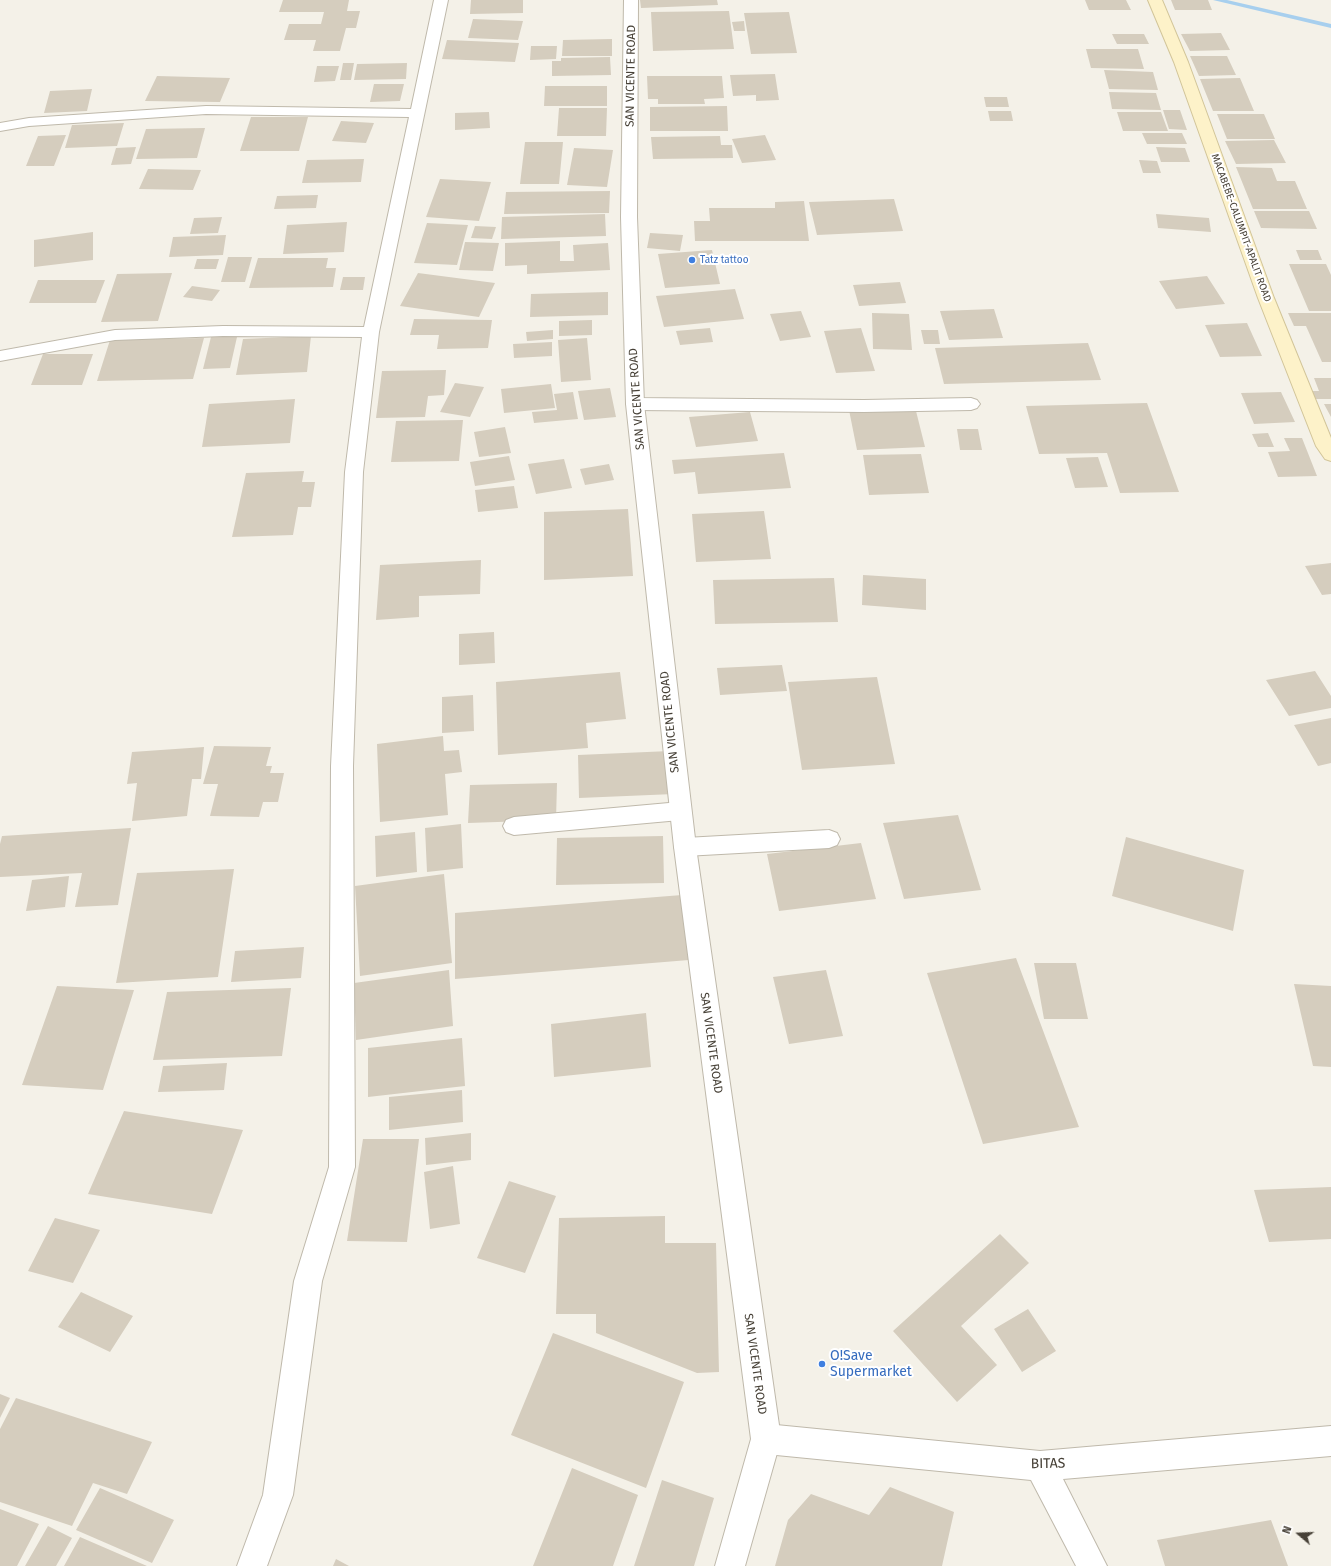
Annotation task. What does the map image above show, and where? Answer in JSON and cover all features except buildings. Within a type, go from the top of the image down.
[{"type":"main road","name":"MACABEBE-CALUMPIT-APALIT ROAD","points":[[1155,0],[1181,62],[1266,298],[1325,446],[1331,455]]},
{"type":"street","points":[[252,1566],[278,1496],[308,1281],[342,1167],[342,766],[354,472],[371,332],[441,0]]},
{"type":"street","name":"SAN VICENTE ROAD","points":[[631,0],[629,217],[635,404],[680,811],[766,1439]]},
{"type":"street","points":[[0,127],[29,122],[206,110],[417,113]]},
{"type":"street","points":[[0,356],[115,335],[223,331],[371,332]]},
{"type":"street","points":[[635,404],[864,406],[971,404]]},
{"type":"street","points":[[514,826],[680,811]]},
{"type":"street","points":[[685,847],[829,839]]},
{"type":"street","points":[[730,1566],[766,1439]]},
{"type":"street","name":"BITAS","points":[[766,1439],[1040,1466],[1331,1441]]},
{"type":"street","points":[[1040,1466],[1092,1566]]},
{"type":"waterway","points":[[1217,0],[1331,26]]},
{"type":"place","name":"Tatz tattoo","points":[[692,260]]},
{"type":"place","name":"O!Save Supermarket","points":[[822,1364]]}]
